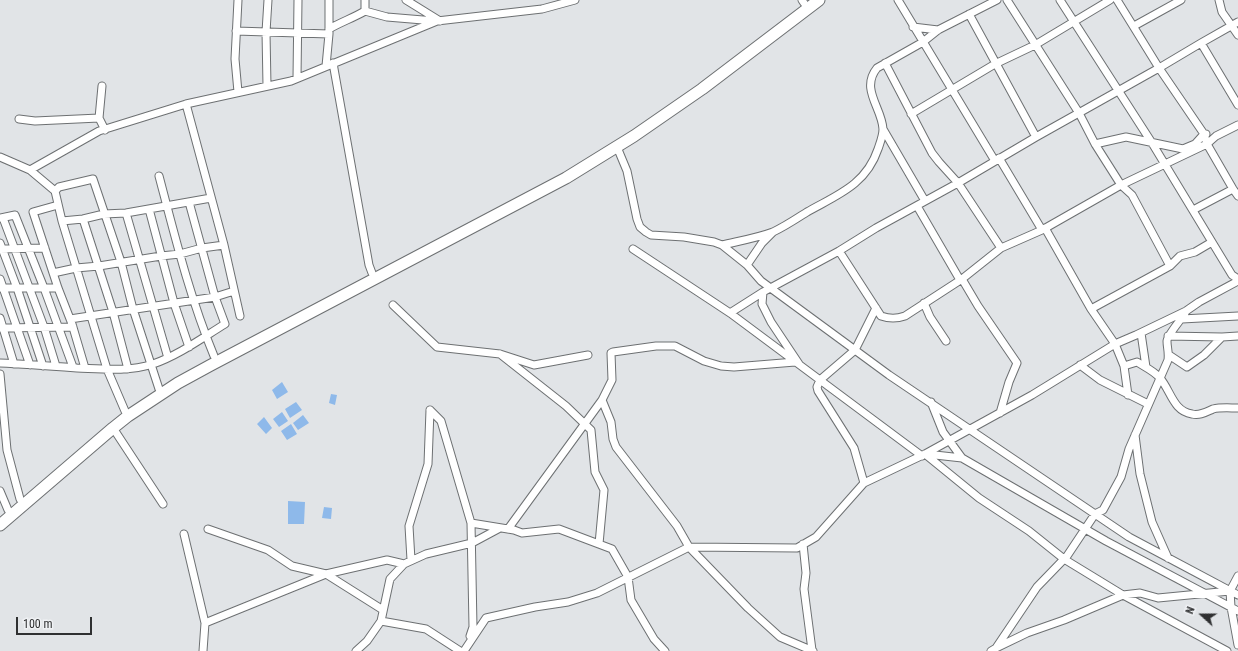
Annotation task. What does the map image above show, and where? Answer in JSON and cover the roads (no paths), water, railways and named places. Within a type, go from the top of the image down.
[{"type":"highway","points":[[0,525],[112,428],[178,383],[560,182],[617,147],[702,89],[819,0]]},
{"type":"highway","points":[[4,514],[101,429],[159,389],[214,356],[563,173],[598,152],[698,84],[804,1]]},
{"type":"street","points":[[238,0],[235,59],[238,92]]},
{"type":"street","points":[[267,86],[266,32],[268,0]]},
{"type":"street","points":[[297,78],[298,0]]},
{"type":"street","points":[[329,0],[330,65],[369,265],[372,273]]},
{"type":"street","points":[[365,0],[365,11]]},
{"type":"street","points":[[406,0],[439,21]]},
{"type":"street","points":[[236,31],[297,33],[329,31],[337,24],[352,19],[365,11],[387,17],[439,21],[542,10],[575,0]]},
{"type":"street","points":[[898,0],[952,89],[1043,229],[1091,309],[1115,344],[1124,366],[1128,394]]},
{"type":"street","points":[[722,245],[773,232],[849,188],[862,177],[874,159],[882,137],[883,129],[872,96],[871,82],[873,73],[877,68],[923,42],[938,30],[997,0]]},
{"type":"street","points":[[1007,0],[1079,113],[1095,144],[1121,185],[1132,195],[1170,266]]},
{"type":"street","points":[[464,651],[486,618],[535,607],[568,602],[597,593],[628,576],[689,547],[798,548],[816,537],[864,483],[923,455],[1000,413],[1115,344],[1159,325],[1186,311],[1235,280],[1152,143],[1060,0]]},
{"type":"street","points":[[911,114],[995,64],[1035,45],[1110,0]]},
{"type":"street","points":[[1117,0],[1159,68],[1204,134],[1207,144],[1238,196]]},
{"type":"street","points":[[1134,26],[1181,0]]},
{"type":"street","points":[[1219,0],[1222,12],[1235,24],[1238,35]]},
{"type":"street","points":[[969,14],[1036,137]]},
{"type":"street","points":[[30,170],[105,130],[186,104],[291,81],[439,21]]},
{"type":"street","points":[[730,313],[763,292],[839,251],[876,228],[958,183],[1235,24]]},
{"type":"street","points":[[913,27],[938,30]]},
{"type":"street","points":[[1201,43],[1238,104]]},
{"type":"street","points":[[885,63],[938,162],[958,183],[1001,248]]},
{"type":"street","points":[[102,86],[99,118],[105,130]]},
{"type":"street","points":[[186,104],[224,245],[240,316]]},
{"type":"street","points":[[18,118],[36,121],[99,118]]},
{"type":"street","points":[[839,251],[881,316],[889,319],[895,319],[905,316],[961,279],[1001,248],[1043,229],[1121,185],[1164,163],[1207,144],[1216,136],[1238,125]]},
{"type":"street","points":[[883,129],[925,201]]},
{"type":"street","points":[[1204,134],[1216,136]]},
{"type":"street","points":[[1095,144],[1126,137],[1183,150],[1195,144],[1204,134]]},
{"type":"street","points":[[617,147],[627,171],[640,227],[646,232],[651,234],[714,242],[722,245],[747,265],[761,281],[771,289],[855,350],[1095,514],[1129,537],[1234,591],[1238,595]]},
{"type":"street","points":[[0,157],[30,170],[55,191],[62,221],[92,315],[107,370],[125,411]]},
{"type":"street","points":[[160,176],[193,300],[214,356]]},
{"type":"street","points":[[55,191],[59,187],[93,179],[121,262],[133,309],[159,389]]},
{"type":"street","points":[[1192,210],[1233,189]]},
{"type":"street","points":[[62,221],[83,219],[104,214],[126,213],[211,198]]},
{"type":"street","points":[[0,363],[107,370],[128,369],[152,364],[168,358],[189,347],[225,324],[215,297],[189,202]]},
{"type":"street","points":[[58,205],[33,212],[58,288],[73,327],[85,368]]},
{"type":"street","points":[[917,206],[978,306],[1018,363],[1009,382],[1000,413]]},
{"type":"street","points":[[149,209],[174,303],[189,347]]},
{"type":"street","points":[[126,213],[168,358]]},
{"type":"street","points":[[56,366],[44,327],[16,249],[2,218],[15,215],[73,367]]},
{"type":"street","points":[[83,219],[113,312],[128,369]]},
{"type":"street","points":[[747,265],[758,248],[773,232]]},
{"type":"street","points":[[1091,309],[1170,266],[1180,256],[1195,252],[1212,242]]},
{"type":"street","points":[[53,273],[76,268],[180,254],[202,248],[224,245]]},
{"type":"street","points":[[43,366],[17,288],[1,247],[16,249],[45,248]]},
{"type":"street","points":[[632,249],[730,313],[979,498],[1029,532],[1064,559],[1123,595],[1227,651]]},
{"type":"street","points":[[0,279],[30,365]]},
{"type":"street","points":[[2,288],[58,288]]},
{"type":"street","points":[[70,319],[215,297],[234,291]]},
{"type":"street","points":[[763,292],[762,304],[771,322],[797,363]]},
{"type":"street","points":[[924,303],[930,317],[946,341]]},
{"type":"street","points":[[393,305],[438,346],[500,354],[534,365],[588,355]]},
{"type":"street","points":[[864,483],[854,448],[818,391],[817,387],[820,380],[855,350],[876,308]]},
{"type":"street","points":[[994,650],[1037,587],[1064,559],[1095,514],[1103,510],[1121,477],[1135,433],[1160,379],[1169,355],[1167,341],[1170,334],[1182,319],[1186,311]]},
{"type":"street","points":[[1182,319],[1238,316]]},
{"type":"street","points":[[0,318],[14,364]]},
{"type":"street","points":[[1159,325],[1170,334],[1222,337],[1238,336]]},
{"type":"street","points":[[2,328],[73,327]]},
{"type":"street","points":[[1141,333],[1146,367]]},
{"type":"street","points":[[1169,355],[1187,367],[1204,356],[1222,337]]},
{"type":"street","points":[[356,651],[367,641],[381,621],[390,579],[404,564],[426,554],[472,543],[504,528],[602,400],[612,380],[611,353],[656,346],[675,346],[704,361],[721,366],[797,363]]},
{"type":"street","points":[[500,354],[566,406],[591,430],[596,472],[604,490],[599,544]]},
{"type":"street","points":[[1124,366],[1137,362],[1146,367],[1160,379],[1177,406],[1182,411],[1198,415],[1218,408],[1238,408]]},
{"type":"street","points":[[1080,365],[1100,380],[1148,404]]},
{"type":"street","points":[[0,374],[4,447]]},
{"type":"street","points":[[602,400],[611,422],[613,439],[616,447],[678,526],[689,547],[748,608],[780,636],[812,651]]},
{"type":"street","points":[[931,402],[943,432],[962,458]]},
{"type":"street","points":[[411,560],[409,526],[428,464],[430,410],[441,421],[471,523],[474,627],[464,651]]},
{"type":"street","points":[[112,428],[163,504]]},
{"type":"street","points":[[0,432],[20,500]]},
{"type":"street","points":[[1135,433],[1140,474],[1152,522],[1168,558]]},
{"type":"street","points":[[923,455],[962,458],[1205,594],[1235,609]]},
{"type":"street","points":[[0,491],[4,514]]},
{"type":"street","points":[[471,523],[504,528],[522,533],[560,529],[612,549],[628,576],[631,600],[654,639],[665,651]]},
{"type":"street","points":[[208,529],[268,550],[292,566],[326,574],[383,610]]},
{"type":"street","points":[[184,534],[205,623],[204,651]]},
{"type":"street","points":[[803,544],[806,572],[804,588],[812,651]]},
{"type":"street","points":[[205,623],[326,574],[387,560],[404,564]]},
{"type":"street","points":[[1238,576],[1234,591],[1238,645]]},
{"type":"street","points":[[994,650],[1027,633],[1064,620],[1123,595],[1140,593],[1158,598],[1234,591]]},
{"type":"street","points":[[381,621],[426,630],[460,651]]}]
